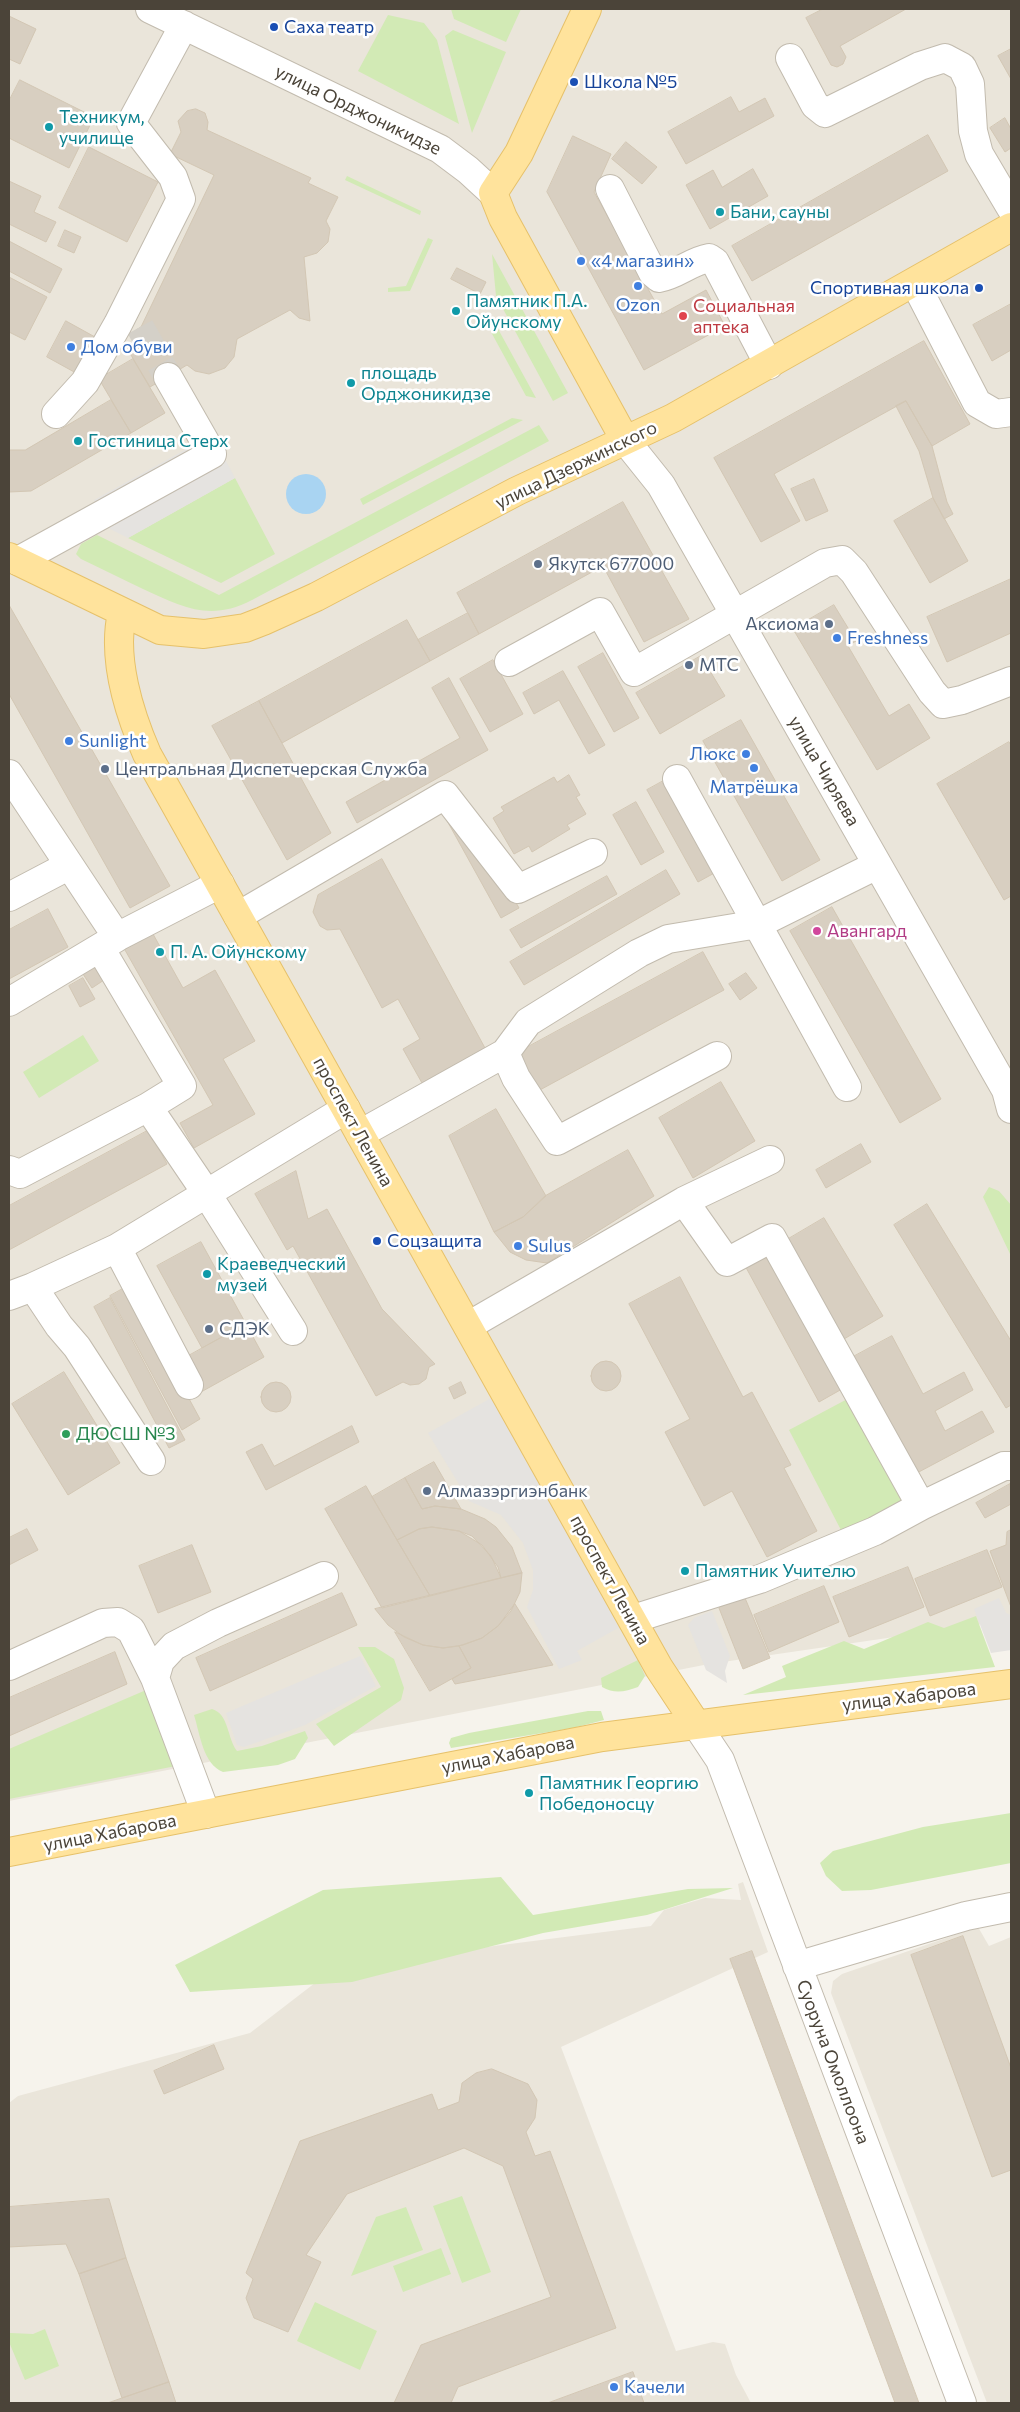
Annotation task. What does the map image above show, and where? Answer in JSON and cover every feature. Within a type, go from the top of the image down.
[{"type":"main road","points":[[493,192],[519,154],[587,9]]},
{"type":"main road","name":"улица Орджоникидзе","points":[[493,192],[503,218],[625,440]]},
{"type":"main road","name":"улица Дзержинского","points":[[122,613],[160,630],[182,633],[225,632],[264,621],[316,596],[517,491],[673,418],[915,283],[1011,227]]},
{"type":"main road","points":[[13,559],[122,613]]},
{"type":"main road","name":"проспект Ленина","points":[[122,613],[120,656],[125,684],[142,742],[659,1668],[696,1724]]},
{"type":"main road","name":"улица Хабарова","points":[[9,1852],[602,1737],[1011,1684]]},
{"type":"street","name":"улица Орджоникидзе","points":[[150,9],[440,149],[493,192]]},
{"type":"street","points":[[56,414],[85,382],[134,316],[181,199],[173,177],[131,123],[184,25]]},
{"type":"street","points":[[790,58],[815,105],[825,112],[920,66],[946,58],[962,67],[970,84],[973,131],[979,154],[1011,208]]},
{"type":"street","points":[[610,189],[653,273],[659,278],[666,277],[702,259],[710,258],[716,262],[769,365]]},
{"type":"street","points":[[915,283],[977,403],[996,414],[1011,412]]},
{"type":"street","points":[[13,559],[212,454],[168,377]]},
{"type":"street","name":"улица Чиряева","points":[[625,440],[661,485],[1009,1096]]},
{"type":"street","points":[[509,662],[600,612],[634,672],[736,616],[825,563],[842,560],[854,572],[932,692],[943,704],[962,700],[1011,681]]},
{"type":"street","points":[[9,774],[68,866],[182,1086],[148,1107],[20,1174],[9,1170]]},
{"type":"street","points":[[677,779],[847,1087]]},
{"type":"street","points":[[238,916],[445,795],[518,889],[593,853]]},
{"type":"street","points":[[360,1134],[505,1052],[528,1022],[639,953],[668,939],[758,924],[877,865]]},
{"type":"street","points":[[9,897],[68,866]]},
{"type":"street","points":[[9,1002],[109,942],[220,884]]},
{"type":"street","points":[[505,1052],[516,1078],[557,1141],[717,1056]]},
{"type":"street","points":[[148,1107],[207,1194],[293,1331]]},
{"type":"street","points":[[151,1462],[76,1347],[59,1326],[21,1291],[117,1248],[346,1109]]},
{"type":"street","points":[[468,1326],[684,1201],[770,1160]]},
{"type":"street","points":[[684,1201],[727,1262],[772,1238],[921,1506]]},
{"type":"street","points":[[117,1248],[189,1385]]},
{"type":"street","points":[[633,1619],[760,1579],[875,1531],[921,1506],[1004,1466],[1011,1466]]},
{"type":"street","points":[[155,1678],[160,1661],[174,1646],[218,1623],[324,1576]]},
{"type":"street","points":[[9,1666],[103,1623],[118,1622],[131,1630],[155,1678],[206,1814]]},
{"type":"street","name":"Суоруна Омоллоона","points":[[696,1724],[720,1760],[962,2403]]},
{"type":"street","points":[[797,1966],[966,1916],[1011,1907]]},
{"type":"shaded area","points":[[9,9],[1011,9],[1011,1620],[709,1664],[9,1801]]},
{"type":"shaded area","points":[[212,435],[235,478],[128,538],[110,529],[94,500]]},
{"type":"shaded area","points":[[502,1392],[627,1623],[577,1651],[582,1660],[559,1669],[527,1607],[533,1590],[533,1570],[523,1543],[501,1515],[469,1501],[428,1433]]},
{"type":"shaded area","points":[[999,1598],[1006,1613],[1011,1615],[1011,1650],[991,1653],[974,1609]]},
{"type":"shaded area","points":[[712,1611],[730,1656],[725,1671],[727,1683],[706,1670],[688,1625],[694,1618]]},
{"type":"shaded area","points":[[360,1656],[376,1686],[305,1725],[244,1747],[237,1745],[226,1713]]},
{"type":"shaded area","points":[[743,1882],[768,1952],[561,2047],[676,2351],[713,2342],[725,2344],[736,2375],[751,2403],[9,2403],[9,2103],[18,2096],[250,2033],[337,1966],[651,1926],[664,1910],[705,1898],[741,1900],[738,1884]]},
{"type":"shaded area","points":[[978,1927],[989,1946],[1011,1937],[1011,2403],[987,2403],[831,1993],[833,1981],[842,1974]]},
{"type":"green space","points":[[451,9],[521,9],[506,42],[454,19]]},
{"type":"green space","points":[[388,15],[424,23],[437,40],[459,124],[358,71]]},
{"type":"green space","points":[[453,30],[506,52],[472,133],[445,36]]},
{"type":"green space","points":[[347,176],[421,211],[420,215],[345,180]]},
{"type":"green space","points":[[428,238],[433,240],[410,291],[388,292],[388,288],[406,286]]},
{"type":"green space","points":[[492,254],[568,393],[553,401],[496,296]]},
{"type":"green space","points":[[492,318],[536,398],[526,396],[491,332]]},
{"type":"green space","points":[[512,418],[523,420],[363,505],[360,499]]},
{"type":"green space","points":[[539,425],[549,441],[237,607],[223,610],[196,610],[157,596],[81,559],[76,554],[81,544],[97,535],[219,595]]},
{"type":"green space","points":[[235,478],[275,554],[221,583],[128,538]]},
{"type":"green space","points":[[83,1035],[99,1061],[39,1098],[23,1072]]},
{"type":"green space","points":[[989,1187],[999,1191],[1011,1205],[1011,1256],[983,1197]]},
{"type":"green space","points":[[853,1396],[907,1498],[842,1532],[789,1430]]},
{"type":"green space","points":[[976,1616],[995,1667],[743,1695],[786,1677],[782,1666],[844,1641],[864,1649],[928,1622],[944,1628]]},
{"type":"green space","points":[[358,1647],[375,1647],[394,1659],[404,1688],[401,1700],[334,1746],[316,1724],[381,1687]]},
{"type":"green space","points":[[638,1660],[645,1676],[638,1687],[620,1692],[602,1687],[601,1678]]},
{"type":"green space","points":[[160,1684],[191,1763],[9,1799],[9,1749]]},
{"type":"green space","points":[[212,1709],[218,1712],[225,1721],[237,1751],[262,1746],[305,1731],[308,1738],[295,1759],[278,1765],[223,1772],[211,1762],[203,1748],[194,1715]]},
{"type":"green space","points":[[588,1711],[601,1711],[604,1720],[573,1728],[451,1748],[449,1743],[451,1738],[469,1733]]},
{"type":"green space","points":[[1011,1813],[1011,1863],[871,1890],[842,1891],[826,1876],[820,1863],[833,1851],[923,1827]]},
{"type":"green space","points":[[501,1877],[533,1915],[688,1889],[733,1888],[647,1915],[543,1933],[352,1982],[190,1992],[175,1965],[323,1890]]},
{"type":"green space","points":[[462,2196],[491,2272],[462,2283],[433,2206]]},
{"type":"green space","points":[[406,2207],[423,2250],[351,2276],[376,2217]]},
{"type":"green space","points":[[441,2248],[451,2274],[403,2292],[393,2266]]},
{"type":"green space","points":[[315,2302],[377,2331],[360,2370],[297,2341]]},
{"type":"green space","points":[[45,2329],[59,2366],[25,2380],[9,2342],[10,2333],[33,2334]]},
{"type":"water","points":[[306,474],[317,477],[323,483],[326,494],[323,505],[317,511],[306,514],[295,511],[289,505],[286,494],[289,483],[295,477]]},
{"type":"building","points":[[823,9],[906,9],[840,46],[846,57],[843,64],[837,67],[831,65],[806,18]]},
{"type":"building","points":[[9,16],[36,29],[20,64],[9,59]]},
{"type":"building","points":[[1011,49],[1011,79],[998,56]]},
{"type":"building","name":"Техникум, училище","points":[[20,80],[94,117],[69,168],[9,138],[9,101]]},
{"type":"building","points":[[731,97],[739,112],[765,98],[774,116],[686,164],[668,132]]},
{"type":"building","points":[[196,109],[205,113],[208,122],[207,130],[311,178],[308,183],[338,197],[326,221],[330,229],[328,242],[317,253],[304,257],[310,321],[299,318],[290,310],[237,339],[234,357],[225,368],[209,374],[195,371],[187,365],[150,387],[128,350],[143,342],[136,330],[141,327],[214,175],[170,154],[181,132],[178,121],[187,111]]},
{"type":"building","points":[[1005,118],[1011,129],[1011,148],[1005,152],[990,128]]},
{"type":"building","points":[[928,135],[948,171],[752,281],[732,246]]},
{"type":"building","points":[[573,136],[611,154],[594,192],[662,314],[706,290],[725,326],[644,370],[547,192]]},
{"type":"building","points":[[626,142],[657,167],[642,184],[612,159]]},
{"type":"building","points":[[89,147],[158,182],[127,242],[59,208]]},
{"type":"building","name":"Бани, сауны","points":[[753,169],[768,196],[710,229],[686,185],[713,170],[722,187]]},
{"type":"building","points":[[9,181],[41,196],[34,212],[56,222],[46,242],[9,224]]},
{"type":"building","points":[[65,230],[81,237],[74,253],[58,246]]},
{"type":"building","points":[[9,241],[62,269],[50,293],[9,271]]},
{"type":"building","points":[[457,268],[486,282],[480,294],[451,279]]},
{"type":"building","points":[[9,277],[47,297],[25,340],[9,332]]},
{"type":"building","points":[[1011,304],[1011,350],[992,361],[973,325]]},
{"type":"building","name":"Дом обуви","points":[[66,321],[95,337],[76,373],[47,357]]},
{"type":"building","points":[[924,341],[970,424],[932,446],[906,401],[774,474],[800,521],[761,542],[714,458]]},
{"type":"building","points":[[133,359],[165,413],[131,433],[99,379]]},
{"type":"building","name":"Гостиница Стерх","points":[[111,400],[131,433],[31,491],[9,492],[9,450],[25,450]]},
{"type":"building","points":[[906,401],[932,446],[947,502],[953,514],[944,519],[933,498],[919,451],[896,406]]},
{"type":"building","points":[[814,479],[828,511],[806,521],[791,489]]},
{"type":"building","points":[[933,498],[968,561],[930,583],[894,521]]},
{"type":"building","points":[[623,502],[689,619],[644,642],[603,566],[479,634],[457,593]]},
{"type":"building","points":[[1011,579],[1011,633],[947,662],[927,617]]},
{"type":"building","points":[[9,605],[170,886],[130,908],[9,694]]},
{"type":"building","points":[[834,605],[856,641],[848,646],[889,716],[909,704],[930,738],[877,770],[793,629]]},
{"type":"building","points":[[468,613],[479,634],[430,661],[418,640]]},
{"type":"building","points":[[407,620],[430,661],[282,743],[259,701]]},
{"type":"building","points":[[603,653],[639,718],[614,732],[578,667]]},
{"type":"building","points":[[701,656],[725,696],[660,734],[636,693]]},
{"type":"building","points":[[493,660],[523,714],[490,732],[460,679]]},
{"type":"building","points":[[563,671],[605,745],[589,754],[559,700],[534,714],[523,693]]},
{"type":"building","points":[[449,678],[488,750],[357,823],[346,802],[460,738],[432,688]]},
{"type":"building","points":[[259,701],[331,833],[287,860],[212,726]]},
{"type":"building","points":[[741,720],[820,860],[782,881],[703,741]]},
{"type":"building","points":[[1009,742],[1011,745],[1011,896],[1004,900],[937,784]]},
{"type":"building","points":[[569,775],[580,795],[576,797],[586,814],[567,825],[570,829],[532,852],[529,846],[514,854],[493,818],[504,811],[501,807],[554,777],[557,782]]},
{"type":"building","points":[[667,779],[718,871],[698,882],[647,790]]},
{"type":"building","points":[[636,802],[664,852],[641,865],[613,815]]},
{"type":"building","points":[[463,807],[519,908],[501,918],[445,817]]},
{"type":"building","points":[[382,859],[485,1048],[422,1083],[403,1049],[420,1039],[398,999],[382,1008],[340,929],[327,930],[320,926],[313,912],[318,895]]},
{"type":"building","points":[[666,870],[680,894],[524,985],[510,962]]},
{"type":"building","points":[[607,876],[617,894],[521,948],[510,930]]},
{"type":"building","points":[[832,907],[941,1099],[900,1123],[790,931]]},
{"type":"building","points":[[48,909],[68,947],[9,979],[9,930]]},
{"type":"building","points":[[153,934],[183,988],[215,970],[255,1041],[223,1059],[255,1114],[194,1148],[180,1123],[213,1105],[125,950]]},
{"type":"building","points":[[703,952],[724,990],[538,1091],[517,1053]]},
{"type":"building","points":[[95,966],[104,980],[92,988],[83,974]]},
{"type":"building","points":[[746,973],[757,988],[740,1000],[729,984]]},
{"type":"building","points":[[83,978],[95,999],[80,1007],[69,986]]},
{"type":"building","points":[[721,1082],[755,1141],[693,1178],[659,1118]]},
{"type":"building","points":[[496,1109],[546,1196],[523,1217],[494,1232],[449,1136]]},
{"type":"building","points":[[149,1130],[167,1164],[9,1250],[9,1206]]},
{"type":"building","points":[[861,1144],[871,1162],[826,1188],[816,1170]]},
{"type":"building","points":[[628,1150],[654,1196],[547,1263],[526,1260],[510,1252],[494,1232],[523,1217],[545,1196]]},
{"type":"building","points":[[296,1171],[308,1219],[327,1209],[382,1309],[435,1364],[429,1367],[426,1379],[419,1384],[410,1385],[403,1382],[376,1396],[293,1246],[287,1250],[255,1194]]},
{"type":"building","points":[[927,1204],[1011,1341],[1011,1405],[1006,1408],[894,1225]]},
{"type":"building","points":[[824,1218],[883,1316],[844,1339],[785,1241]]},
{"type":"building","points":[[201,1242],[246,1324],[202,1348],[157,1266]]},
{"type":"building","points":[[766,1249],[842,1389],[819,1402],[743,1262]]},
{"type":"building","points":[[680,1277],[743,1397],[752,1392],[791,1465],[784,1468],[817,1531],[767,1557],[732,1491],[704,1506],[665,1432],[690,1419],[629,1304]]},
{"type":"building","points":[[128,1286],[200,1419],[182,1430],[110,1296]]},
{"type":"building","points":[[110,1298],[185,1440],[169,1448],[94,1307]]},
{"type":"building","points":[[246,1324],[264,1357],[201,1392],[183,1359]]},
{"type":"building","points":[[892,1336],[923,1394],[964,1372],[973,1390],[935,1411],[945,1431],[982,1411],[994,1432],[915,1474],[853,1357]]},
{"type":"building","points":[[606,1361],[617,1365],[621,1376],[617,1387],[606,1391],[595,1387],[591,1376],[595,1365]]},
{"type":"building","name":"ДЮСШ №3","points":[[64,1372],[120,1463],[68,1495],[12,1404]]},
{"type":"building","points":[[276,1382],[287,1386],[291,1397],[287,1408],[276,1412],[265,1408],[261,1397],[265,1386]]},
{"type":"building","points":[[461,1382],[466,1393],[454,1399],[449,1388]]},
{"type":"building","points":[[352,1426],[359,1442],[266,1490],[246,1452],[262,1444],[274,1466]]},
{"type":"building","points":[[434,1462],[461,1509],[435,1506],[422,1509],[405,1478]]},
{"type":"building","points":[[405,1478],[422,1509],[435,1506],[461,1509],[485,1519],[496,1527],[512,1547],[522,1573],[501,1578],[498,1567],[482,1545],[459,1531],[432,1527],[419,1529],[397,1540],[372,1497]]},
{"type":"building","points":[[1010,1484],[1011,1504],[985,1518],[976,1503]]},
{"type":"building","points":[[366,1486],[430,1596],[382,1608],[325,1509]]},
{"type":"building","points":[[432,1527],[459,1531],[472,1536],[491,1556],[501,1578],[430,1596],[397,1540],[419,1529]]},
{"type":"building","points":[[27,1529],[38,1550],[9,1565],[9,1538]]},
{"type":"building","points":[[1011,1530],[1011,1607],[990,1551],[1006,1545],[1007,1532]]},
{"type":"building","points":[[192,1545],[211,1592],[158,1613],[139,1566]]},
{"type":"building","points":[[987,1550],[1002,1587],[930,1616],[915,1579]]},
{"type":"building","points":[[908,1567],[924,1607],[849,1637],[833,1597]]},
{"type":"building","points":[[522,1573],[520,1592],[511,1611],[498,1626],[482,1638],[463,1645],[443,1648],[423,1645],[404,1637],[388,1625],[375,1609]]},
{"type":"building","points":[[824,1586],[839,1622],[769,1652],[754,1615]]},
{"type":"building","points":[[342,1593],[357,1625],[210,1691],[196,1658]]},
{"type":"building","points":[[745,1598],[770,1658],[743,1669],[719,1608]]},
{"type":"building","points":[[515,1604],[553,1665],[455,1684],[452,1679],[471,1668],[459,1646],[482,1638],[498,1626]]},
{"type":"building","points":[[395,1632],[423,1645],[443,1648],[459,1646],[471,1668],[430,1691]]},
{"type":"building","points":[[115,1652],[127,1684],[9,1736],[9,1698]]},
{"type":"building","points":[[963,1936],[1011,2068],[1011,2170],[992,2177],[911,1955]]},
{"type":"building","points":[[752,1951],[919,2403],[895,2403],[730,1959]]},
{"type":"building","points":[[214,2045],[224,2069],[164,2094],[154,2071]]},
{"type":"building","points":[[492,2069],[528,2084],[537,2100],[535,2118],[526,2132],[535,2156],[550,2151],[616,2328],[458,2387],[451,2403],[394,2403],[421,2345],[551,2297],[503,2166],[464,2148],[347,2194],[306,2255],[321,2262],[288,2332],[254,2318],[246,2298],[253,2279],[246,2273],[300,2141],[432,2094],[438,2110],[459,2102],[462,2083],[476,2073]]},
{"type":"building","points":[[109,2199],[126,2258],[79,2274],[66,2244],[9,2247],[9,2207]]},
{"type":"building","points":[[126,2258],[169,2382],[122,2398],[79,2274]]},
{"type":"building","name":"Качели","points":[[633,2372],[644,2403],[548,2403]]},
{"type":"building","points":[[169,2382],[176,2403],[108,2403]]},
{"type":"tunnel","points":[[140,327],[168,377]]},
{"type":"place","name":"Саха театр","points":[[274,27]]},
{"type":"place","name":"Школа №5","points":[[574,82]]},
{"type":"place","name":"Техникум, училище","points":[[49,127]]},
{"type":"place","name":"Бани, сауны","points":[[720,212]]},
{"type":"place","name":"«4 магазин»","points":[[581,261]]},
{"type":"place","name":"Ozon","points":[[638,286]]},
{"type":"place","name":"Спортивная школа","points":[[979,288]]},
{"type":"place","name":"Памятник П.А. Ойунскому","points":[[456,311]]},
{"type":"place","name":"Социальная аптека","points":[[683,316]]},
{"type":"place","name":"Дом обуви","points":[[71,347]]},
{"type":"place","name":"площадь Орджоникидзе","points":[[351,383]]},
{"type":"place","name":"Гостиница Стерх","points":[[78,441]]},
{"type":"place","name":"Якутск 677000","points":[[538,564]]},
{"type":"place","name":"Аксиома","points":[[829,624]]},
{"type":"place","name":"Freshness","points":[[837,638]]},
{"type":"place","name":"МТС","points":[[689,665]]},
{"type":"place","name":"Sunlight","points":[[69,741]]},
{"type":"place","name":"Люкс","points":[[746,754]]},
{"type":"place","name":"Матрёшка","points":[[754,768]]},
{"type":"place","name":"Центральная Диспетчерская Служба","points":[[105,769]]},
{"type":"place","name":"Авангард","points":[[817,931]]},
{"type":"place","name":"П. А. Ойунскому","points":[[160,952]]},
{"type":"place","name":"Соцзащита","points":[[377,1241]]},
{"type":"place","name":"Sulus","points":[[518,1246]]},
{"type":"place","name":"Краеведческий музей","points":[[207,1274]]},
{"type":"place","name":"СДЭК","points":[[209,1329]]},
{"type":"place","name":"ДЮСШ №3","points":[[66,1434]]},
{"type":"place","name":"Алмазэргиэнбанк","points":[[427,1491]]},
{"type":"place","name":"Памятник Учителю","points":[[685,1571]]},
{"type":"place","name":"Памятник Георгию Победоносцу","points":[[529,1793]]},
{"type":"place","name":"Качели","points":[[614,2387]]}]
